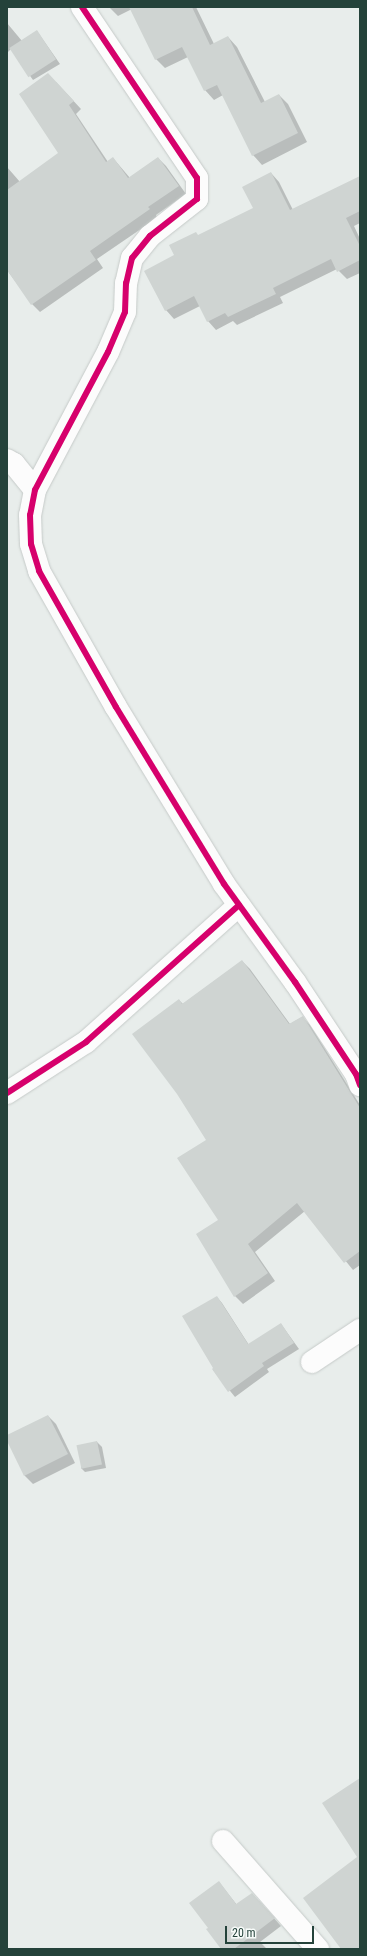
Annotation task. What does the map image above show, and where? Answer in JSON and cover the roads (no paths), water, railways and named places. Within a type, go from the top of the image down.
[{"type":"street","points":[[82,7],[197,178],[196,199],[150,236],[132,258],[126,283],[125,312],[108,352],[35,490],[30,515],[31,544],[39,571],[116,707],[224,884],[295,982],[356,1074],[360,1085]]},
{"type":"street","points":[[7,460],[14,464],[35,490]]},
{"type":"street","points":[[7,1093],[86,1042],[239,905]]},
{"type":"street","points":[[312,1362],[360,1330]]},
{"type":"street","points":[[223,1841],[318,1949]]}]
